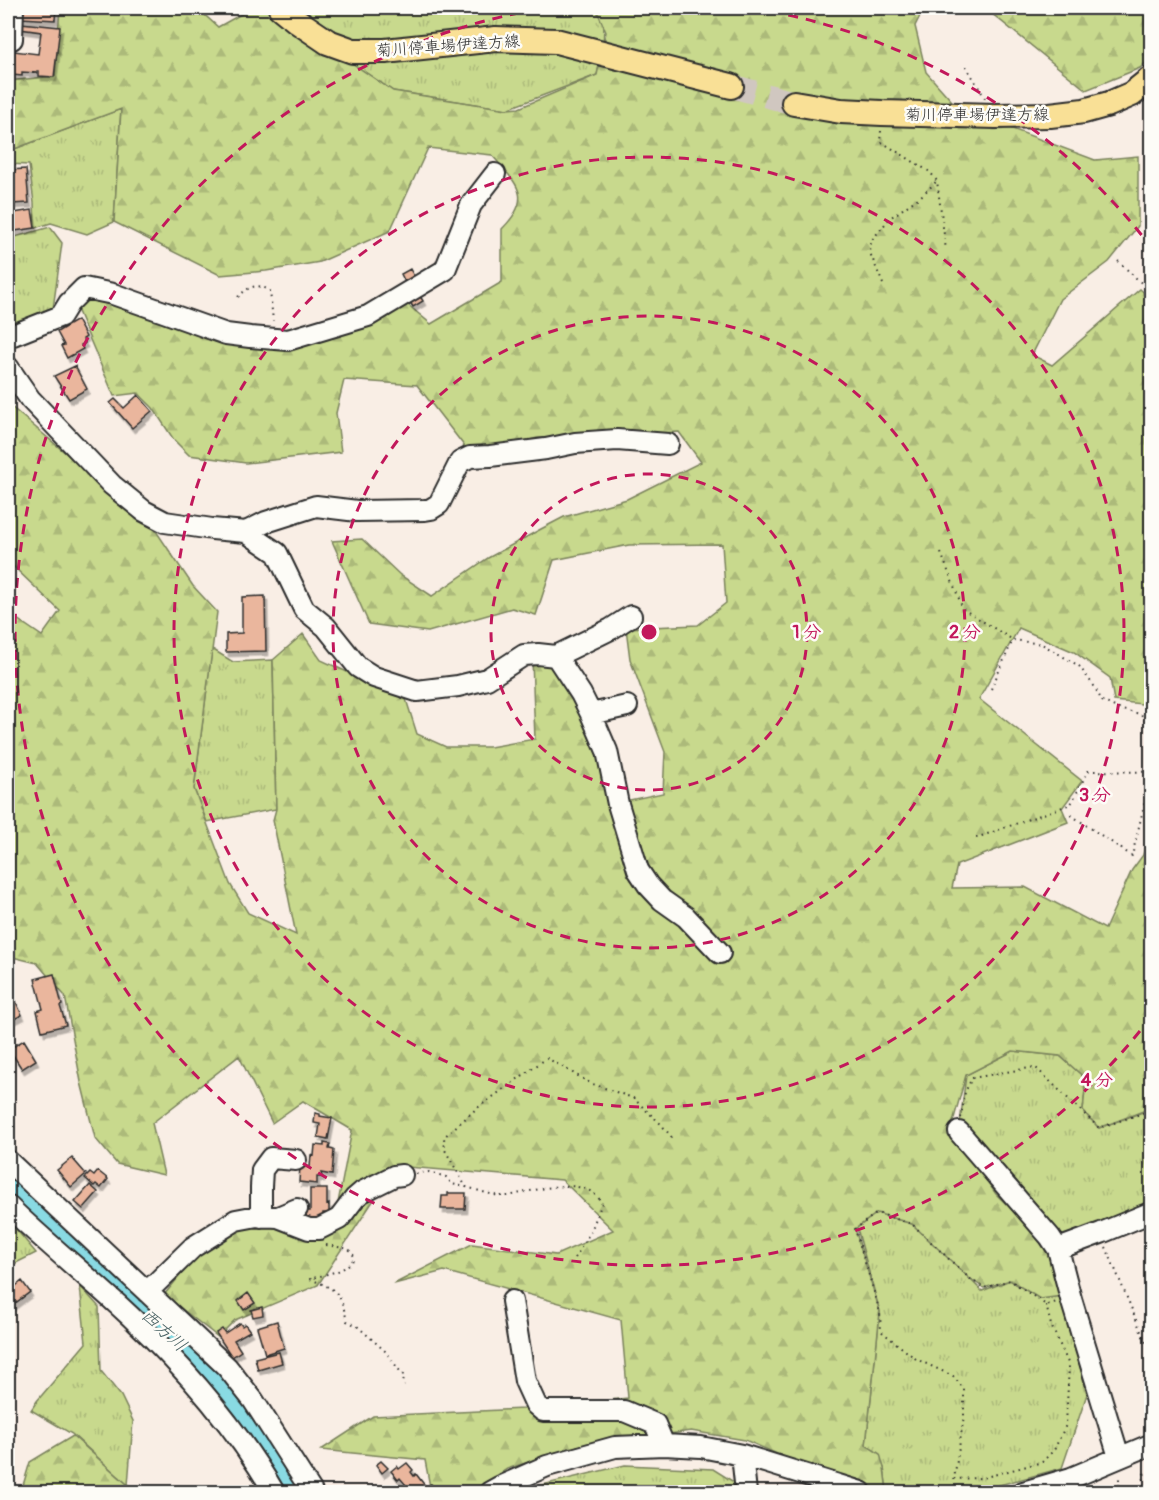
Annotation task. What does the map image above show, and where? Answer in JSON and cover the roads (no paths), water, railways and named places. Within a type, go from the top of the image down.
[{"type":"main road","name":"菊川停車場伊達方線","points":[[281,8],[328,42],[353,51],[385,51],[496,39],[556,41],[730,86]]},
{"type":"main road","name":"菊川停車場伊達方線","points":[[794,103],[841,111],[882,113],[1050,115],[1084,111],[1109,104],[1132,94],[1152,78]]},
{"type":"street","points":[[12,39],[13,8]]},
{"type":"street","points":[[8,337],[61,316],[69,303],[84,288],[113,294],[226,334],[274,339],[288,340],[368,316],[445,270],[471,205],[495,174]]},
{"type":"street","points":[[8,367],[30,399],[112,485],[144,511],[165,522],[246,532],[277,553],[304,609],[326,627],[358,667],[374,677],[417,691],[458,686],[487,679],[524,655],[556,656],[611,629],[631,616]]},
{"type":"street","points":[[246,532],[266,522],[316,506],[357,511],[431,509],[439,504],[460,462],[470,457],[546,449],[575,443],[617,440],[668,444]]},
{"type":"street","points":[[556,656],[581,694],[606,751],[618,804],[638,870],[648,885],[663,900],[686,917],[720,953]]},
{"type":"street","points":[[591,714],[627,706]]},
{"type":"street","points":[[959,1132],[1058,1249],[1119,1457]]},
{"type":"street","points":[[270,1217],[261,1187],[262,1170],[271,1158],[296,1160]]},
{"type":"street","points":[[8,1161],[227,1367],[253,1400],[312,1492]]},
{"type":"street","points":[[270,1217],[309,1229],[319,1229],[339,1219],[355,1197],[362,1192],[394,1176],[402,1175]]},
{"type":"street","points":[[8,1206],[156,1341],[242,1441],[274,1492]]},
{"type":"street","points":[[147,1292],[193,1247],[236,1220],[270,1217],[297,1209]]},
{"type":"street","points":[[1058,1249],[1152,1212]]},
{"type":"street","points":[[512,1301],[525,1381],[536,1405],[543,1411],[624,1412],[655,1424],[664,1445]]},
{"type":"street","points":[[1023,1492],[1071,1478],[1152,1444]]},
{"type":"street","points":[[497,1491],[547,1466],[615,1447],[664,1445],[701,1447],[742,1455],[861,1492]]},
{"type":"street","points":[[742,1455],[746,1492]]},
{"type":"waterway","name":"西方川","points":[[8,1192],[174,1338],[219,1383],[291,1492]]},
{"type":"tunnel","points":[[731,86],[794,103]]}]
